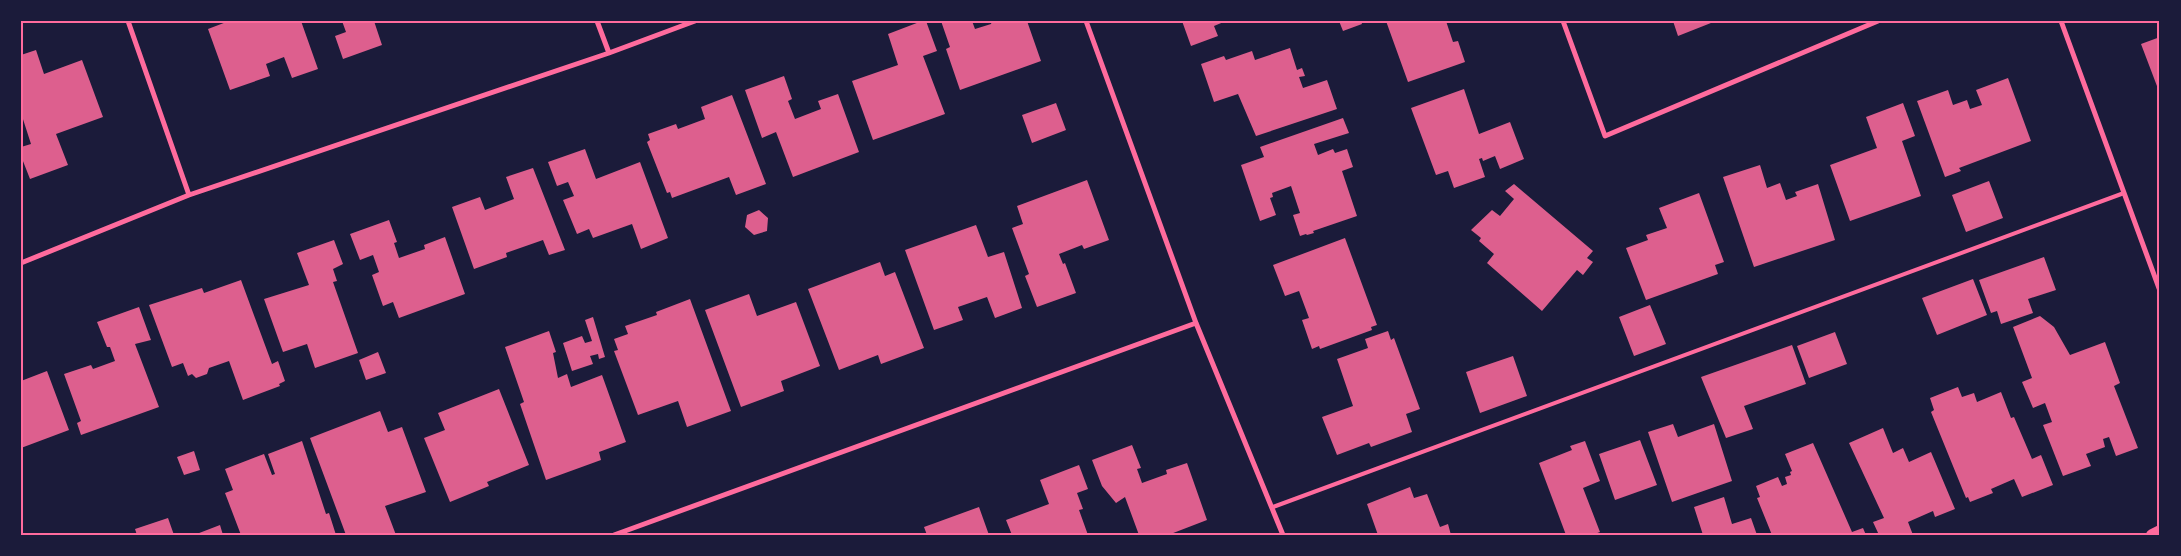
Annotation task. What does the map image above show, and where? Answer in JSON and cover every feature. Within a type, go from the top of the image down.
[{"type":"main road","points":[[2152,535],[2160,532]]},
{"type":"street","points":[[128,21],[189,195]]},
{"type":"street","points":[[597,21],[609,53]]},
{"type":"street","points":[[21,263],[189,195],[609,53],[695,21]]},
{"type":"street","points":[[1086,21],[1196,323],[1273,506],[1283,535]]},
{"type":"street","points":[[1563,21],[1605,136],[1878,21]]},
{"type":"street","points":[[2061,21],[2160,291]]},
{"type":"street","points":[[614,535],[1196,323]]},
{"type":"lane","points":[[1273,506],[2124,194]]},
{"type":"building","points":[[229,21],[301,21],[318,69],[292,78],[284,57],[266,64],[270,76],[230,90],[208,29]]},
{"type":"building","points":[[342,21],[374,21],[382,45],[343,59],[335,36],[346,32]]},
{"type":"building","points":[[926,21],[937,51],[923,56],[945,114],[873,140],[852,81],[898,65],[888,34]]},
{"type":"building","points":[[941,21],[972,21],[975,29],[991,24],[992,21],[1027,21],[1041,61],[960,90],[946,49],[950,47]]},
{"type":"building","points":[[1182,21],[1226,21],[1214,26],[1218,36],[1191,46]]},
{"type":"building","points":[[1339,21],[1361,21],[1362,24],[1343,31]]},
{"type":"building","points":[[1386,21],[1446,21],[1453,42],[1458,41],[1465,62],[1408,82]]},
{"type":"building","points":[[1673,21],[1716,21],[1678,36]]},
{"type":"building","points":[[2160,37],[2160,94],[2141,44]]},
{"type":"building","points":[[1290,48],[1297,70],[1302,68],[1305,76],[1299,77],[1303,88],[1327,80],[1337,109],[1256,136],[1238,94],[1214,102],[1201,64],[1224,56],[1226,60],[1252,51],[1255,60]]},
{"type":"building","points":[[36,50],[44,74],[82,60],[103,117],[56,134],[68,165],[30,179],[21,156],[21,147],[31,144],[21,113],[21,55]]},
{"type":"building","points":[[784,76],[792,99],[788,101],[795,119],[821,109],[818,101],[838,94],[859,152],[793,177],[776,132],[762,138],[745,90]]},
{"type":"building","points":[[2008,78],[2031,141],[1959,168],[1961,171],[1945,177],[1917,101],[1948,90],[1953,105],[1967,100],[1970,109],[1982,105],[1976,90]]},
{"type":"building","points":[[1464,89],[1479,134],[1510,122],[1524,159],[1500,169],[1495,156],[1483,161],[1482,158],[1479,159],[1485,177],[1454,188],[1448,171],[1436,175],[1411,108]]},
{"type":"building","points":[[732,95],[766,184],[736,195],[729,177],[672,198],[670,192],[667,193],[647,142],[650,140],[648,134],[676,124],[678,129],[705,119],[701,107]]},
{"type":"building","points":[[1056,103],[1066,130],[1032,143],[1022,115]]},
{"type":"building","points":[[1903,103],[1915,136],[1902,141],[1921,196],[1850,221],[1830,165],[1877,148],[1866,117]]},
{"type":"building","points":[[1343,118],[1349,133],[1314,144],[1318,155],[1333,149],[1335,153],[1347,149],[1353,167],[1342,171],[1357,216],[1313,231],[1314,233],[1300,236],[1293,215],[1300,213],[1291,186],[1272,193],[1273,197],[1270,198],[1276,215],[1260,221],[1241,165],[1264,157],[1260,147]]},
{"type":"building","points":[[585,149],[596,179],[640,162],[668,238],[641,249],[632,224],[593,238],[589,229],[577,234],[563,200],[574,196],[568,182],[557,186],[548,162]]},
{"type":"building","points":[[1760,165],[1767,188],[1780,183],[1786,200],[1797,196],[1795,192],[1818,184],[1835,240],[1754,267],[1723,177]]},
{"type":"building","points":[[533,168],[565,250],[549,255],[543,240],[506,253],[507,257],[474,269],[452,207],[480,197],[485,210],[514,199],[506,177]]},
{"type":"building","points":[[1087,180],[1109,240],[1084,249],[1082,245],[1059,254],[1063,264],[1065,263],[1076,293],[1037,307],[1025,276],[1029,274],[1012,228],[1023,224],[1017,206]]},
{"type":"building","points":[[1989,181],[2003,218],[1966,232],[1952,195]]},
{"type":"building","points":[[1514,184],[1593,251],[1587,258],[1593,262],[1583,275],[1577,270],[1542,311],[1487,263],[1494,254],[1479,241],[1481,238],[1471,230],[1492,210],[1500,216],[1514,199],[1505,191]]},
{"type":"building","points":[[1699,193],[1724,262],[1715,265],[1718,274],[1646,300],[1626,248],[1648,240],[1646,235],[1667,228],[1659,208]]},
{"type":"building","points":[[759,210],[768,218],[767,231],[754,235],[745,227],[747,215]]},
{"type":"building","points":[[389,220],[397,242],[394,243],[399,258],[425,249],[424,245],[445,237],[465,294],[399,318],[393,302],[383,306],[372,275],[379,272],[373,255],[360,260],[350,234]]},
{"type":"building","points":[[976,225],[988,257],[1004,252],[1022,308],[995,318],[987,297],[958,307],[963,320],[934,330],[905,250]]},
{"type":"building","points":[[1345,238],[1377,325],[1371,327],[1372,330],[1320,349],[1319,346],[1312,349],[1302,320],[1309,318],[1299,291],[1285,296],[1273,265]]},
{"type":"building","points":[[334,240],[343,264],[333,269],[337,281],[333,282],[358,353],[315,368],[307,344],[283,352],[264,299],[309,285],[297,253]]},
{"type":"building","points":[[2044,257],[2056,290],[2028,299],[2033,313],[2001,324],[1997,311],[1991,313],[1979,280]]},
{"type":"building","points":[[880,262],[885,276],[895,272],[924,348],[881,364],[878,355],[839,370],[808,289]]},
{"type":"building","points":[[1973,279],[1987,315],[1937,335],[1922,298]]},
{"type":"building","points":[[241,280],[272,364],[278,361],[285,381],[279,384],[280,386],[243,400],[229,361],[209,368],[207,374],[196,378],[192,374],[188,376],[183,363],[172,367],[149,305],[202,288],[204,293]]},
{"type":"building","points":[[749,294],[757,316],[796,302],[820,366],[781,381],[784,391],[741,407],[705,310]]},
{"type":"building","points":[[690,299],[731,411],[687,427],[678,401],[638,415],[614,351],[618,350],[614,339],[628,334],[625,326],[657,315],[656,312]]},
{"type":"building","points":[[1650,305],[1666,344],[1634,356],[1619,317]]},
{"type":"building","points":[[139,307],[151,340],[135,344],[159,407],[81,435],[77,423],[81,421],[64,374],[91,365],[93,369],[115,361],[97,322]]},
{"type":"building","points":[[2040,316],[2054,327],[2070,355],[2105,342],[2120,383],[2114,386],[2138,448],[2116,456],[2109,437],[2103,439],[2105,447],[2086,454],[2091,466],[2063,476],[2043,425],[2052,422],[2045,403],[2033,408],[2022,382],[2032,378],[2013,327]]},
{"type":"building","points":[[593,317],[605,357],[599,359],[598,354],[590,356],[593,364],[572,371],[563,343],[582,336],[585,343],[592,341],[585,320]]},
{"type":"building","points":[[549,331],[556,352],[553,353],[558,378],[567,374],[571,387],[602,375],[626,442],[599,452],[601,460],[546,480],[520,404],[524,402],[505,347]]},
{"type":"building","points":[[1388,331],[1391,340],[1394,338],[1420,409],[1406,414],[1412,432],[1371,447],[1369,443],[1337,455],[1322,417],[1353,406],[1337,359],[1368,348],[1365,339]]},
{"type":"building","points":[[1835,332],[1847,364],[1809,378],[1797,346]]},
{"type":"building","points":[[1792,345],[1806,384],[1744,406],[1753,429],[1726,438],[1701,377]]},
{"type":"building","points":[[378,352],[386,373],[366,380],[359,360]]},
{"type":"building","points":[[1513,356],[1527,396],[1480,413],[1466,372]]},
{"type":"building","points":[[47,371],[69,430],[21,448],[21,381]]},
{"type":"building","points":[[1958,387],[1962,397],[1974,393],[1977,402],[2001,392],[2011,418],[2014,417],[2032,459],[2041,455],[2053,485],[2022,497],[2014,479],[1991,489],[1993,493],[1970,502],[1968,497],[1966,498],[1931,412],[1934,410],[1930,398]]},
{"type":"building","points":[[499,389],[529,465],[487,482],[489,486],[450,502],[424,438],[445,430],[438,413]]},
{"type":"building","points":[[380,411],[388,432],[402,427],[426,492],[385,506],[396,535],[346,535],[310,438]]},
{"type":"building","points":[[1673,424],[1678,437],[1714,424],[1732,481],[1672,502],[1648,432]]},
{"type":"building","points":[[1883,428],[1893,453],[1903,448],[1909,462],[1931,452],[1955,509],[1935,517],[1933,511],[1908,522],[1913,535],[1879,535],[1873,522],[1884,518],[1849,443]]},
{"type":"building","points":[[1640,440],[1657,485],[1615,500],[1599,454]]},
{"type":"building","points":[[302,441],[326,514],[329,513],[336,535],[241,535],[225,493],[233,490],[225,469],[264,454],[272,475],[275,474],[268,454]]},
{"type":"building","points":[[1585,441],[1600,481],[1583,488],[1600,532],[1592,535],[1566,535],[1539,463],[1572,450],[1570,446]]},
{"type":"building","points":[[1813,443],[1852,532],[1863,528],[1866,535],[1772,535],[1757,498],[1760,497],[1756,486],[1778,477],[1782,486],[1787,484],[1785,477],[1791,475],[1790,472],[1792,471],[1785,454]]},
{"type":"building","points":[[1132,445],[1141,468],[1137,469],[1142,483],[1167,474],[1166,470],[1187,463],[1207,520],[1168,535],[1139,535],[1125,497],[1116,503],[1102,486],[1092,460]]},
{"type":"building","points":[[194,451],[200,470],[184,475],[177,457]]},
{"type":"building","points":[[1079,465],[1088,489],[1077,493],[1083,509],[1079,510],[1088,535],[1012,535],[1006,520],[1049,504],[1040,480]]},
{"type":"building","points":[[1410,487],[1414,498],[1427,494],[1440,527],[1448,524],[1451,535],[1378,535],[1367,504]]},
{"type":"building","points":[[1724,497],[1732,524],[1751,518],[1757,535],[1703,535],[1694,507]]},
{"type":"building","points":[[979,507],[989,535],[927,535],[924,527]]},
{"type":"building","points":[[168,518],[174,535],[137,535],[135,529]]},
{"type":"building","points":[[220,525],[223,535],[194,535]]}]
